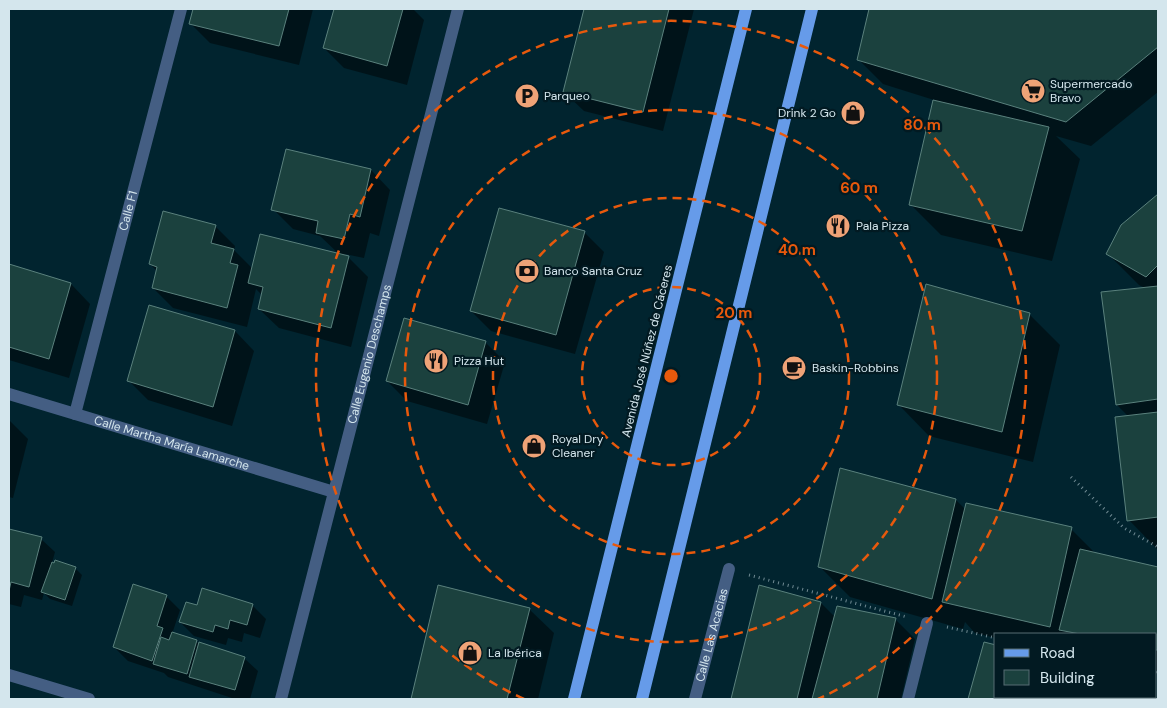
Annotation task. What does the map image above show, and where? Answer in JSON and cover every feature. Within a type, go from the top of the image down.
[{"type":"main road","name":"Avenida José Núñez de Cáceres","points":[[574,699],[746,9]]},
{"type":"main road","points":[[642,699],[812,9]]},
{"type":"street","name":"Calle F1","points":[[75,414],[181,9]]},
{"type":"street","name":"Calle Eugenio Deschamps","points":[[281,699],[458,9]]},
{"type":"street","name":"Calle Martha María Lamarche","points":[[9,394],[334,492]]},
{"type":"street","name":"Calle Las Acacias","points":[[695,699],[729,570]]},
{"type":"street","points":[[908,699],[927,623]]},
{"type":"street","points":[[9,674],[89,699]]},
{"type":"path","points":[[1071,477],[1124,528],[1158,547]]},
{"type":"path","points":[[729,570],[927,623],[994,638]]},
{"type":"building","points":[[193,9],[289,9],[279,46],[189,24]]},
{"type":"building","points":[[334,9],[403,9],[387,66],[323,48]]},
{"type":"building","points":[[584,9],[669,9],[643,112],[563,92]]},
{"type":"building","name":"Supermercado Bravo","points":[[869,9],[1158,9],[1158,47],[1066,122],[857,60]]},
{"type":"building","points":[[933,100],[1049,127],[1022,231],[909,205]]},
{"type":"building","points":[[286,149],[371,169],[360,217],[350,214],[344,239],[316,233],[318,221],[271,210]]},
{"type":"building","points":[[1158,194],[1158,265],[1146,277],[1106,254],[1121,225]]},
{"type":"building","name":"Banco Santa Cruz","points":[[499,208],[585,231],[556,335],[470,311]]},
{"type":"building","points":[[163,211],[216,225],[211,243],[234,249],[230,263],[238,265],[227,308],[152,288],[157,267],[149,264]]},
{"type":"building","points":[[260,234],[349,256],[331,328],[258,309],[263,287],[248,283]]},
{"type":"building","points":[[9,264],[71,283],[49,359],[9,347]]},
{"type":"building","points":[[926,284],[1030,313],[1002,432],[897,405]]},
{"type":"building","points":[[1158,286],[1158,399],[1116,405],[1101,292]]},
{"type":"building","points":[[149,305],[235,330],[213,407],[127,381]]},
{"type":"building","name":"Pizza Hut","points":[[404,318],[486,341],[468,405],[386,381]]},
{"type":"building","points":[[1158,412],[1158,517],[1127,521],[1115,417]]},
{"type":"building","points":[[840,468],[956,499],[932,599],[818,567]]},
{"type":"building","points":[[966,503],[1072,527],[1050,627],[942,602]]},
{"type":"building","points":[[9,529],[42,537],[29,587],[11,582],[9,591]]},
{"type":"building","points":[[1080,549],[1158,567],[1158,650],[1157,633],[1075,633],[1059,630]]},
{"type":"building","points":[[55,560],[76,567],[65,600],[41,592],[52,562],[54,563]]},
{"type":"building","points":[[133,584],[167,595],[157,626],[163,628],[152,661],[113,647]]},
{"type":"building","name":"La Ibérica","points":[[438,585],[530,608],[507,699],[411,699]]},
{"type":"building","points":[[759,585],[821,602],[797,699],[731,699]]},
{"type":"building","points":[[202,588],[253,604],[247,625],[230,620],[228,629],[215,625],[213,632],[179,622],[186,602],[197,605]]},
{"type":"building","points":[[837,606],[896,618],[877,699],[812,699]]},
{"type":"building","points":[[172,632],[197,640],[187,674],[153,664],[161,637],[169,640]]},
{"type":"building","points":[[199,642],[245,657],[235,690],[189,677]]},
{"type":"building","points":[[984,642],[994,644],[994,698],[1038,698],[1038,699],[968,699]]},
{"type":"building","points":[[1056,698],[1116,698],[1116,699]]},
{"type":"place","name":"Supermercado Bravo","points":[[1033,91]]},
{"type":"place","name":"Parqueo","points":[[527,96]]},
{"type":"place","name":"Drink 2 Go","points":[[853,113]]},
{"type":"place","name":"Pala Pizza","points":[[838,226]]},
{"type":"place","name":"Banco Santa Cruz","points":[[527,271]]},
{"type":"place","name":"Pizza Hut","points":[[436,361]]},
{"type":"place","name":"Baskin-Robbins","points":[[794,368]]},
{"type":"place","name":"Royal Dry Cleaner","points":[[534,446]]},
{"type":"place","name":"La Ibérica","points":[[470,653]]}]
